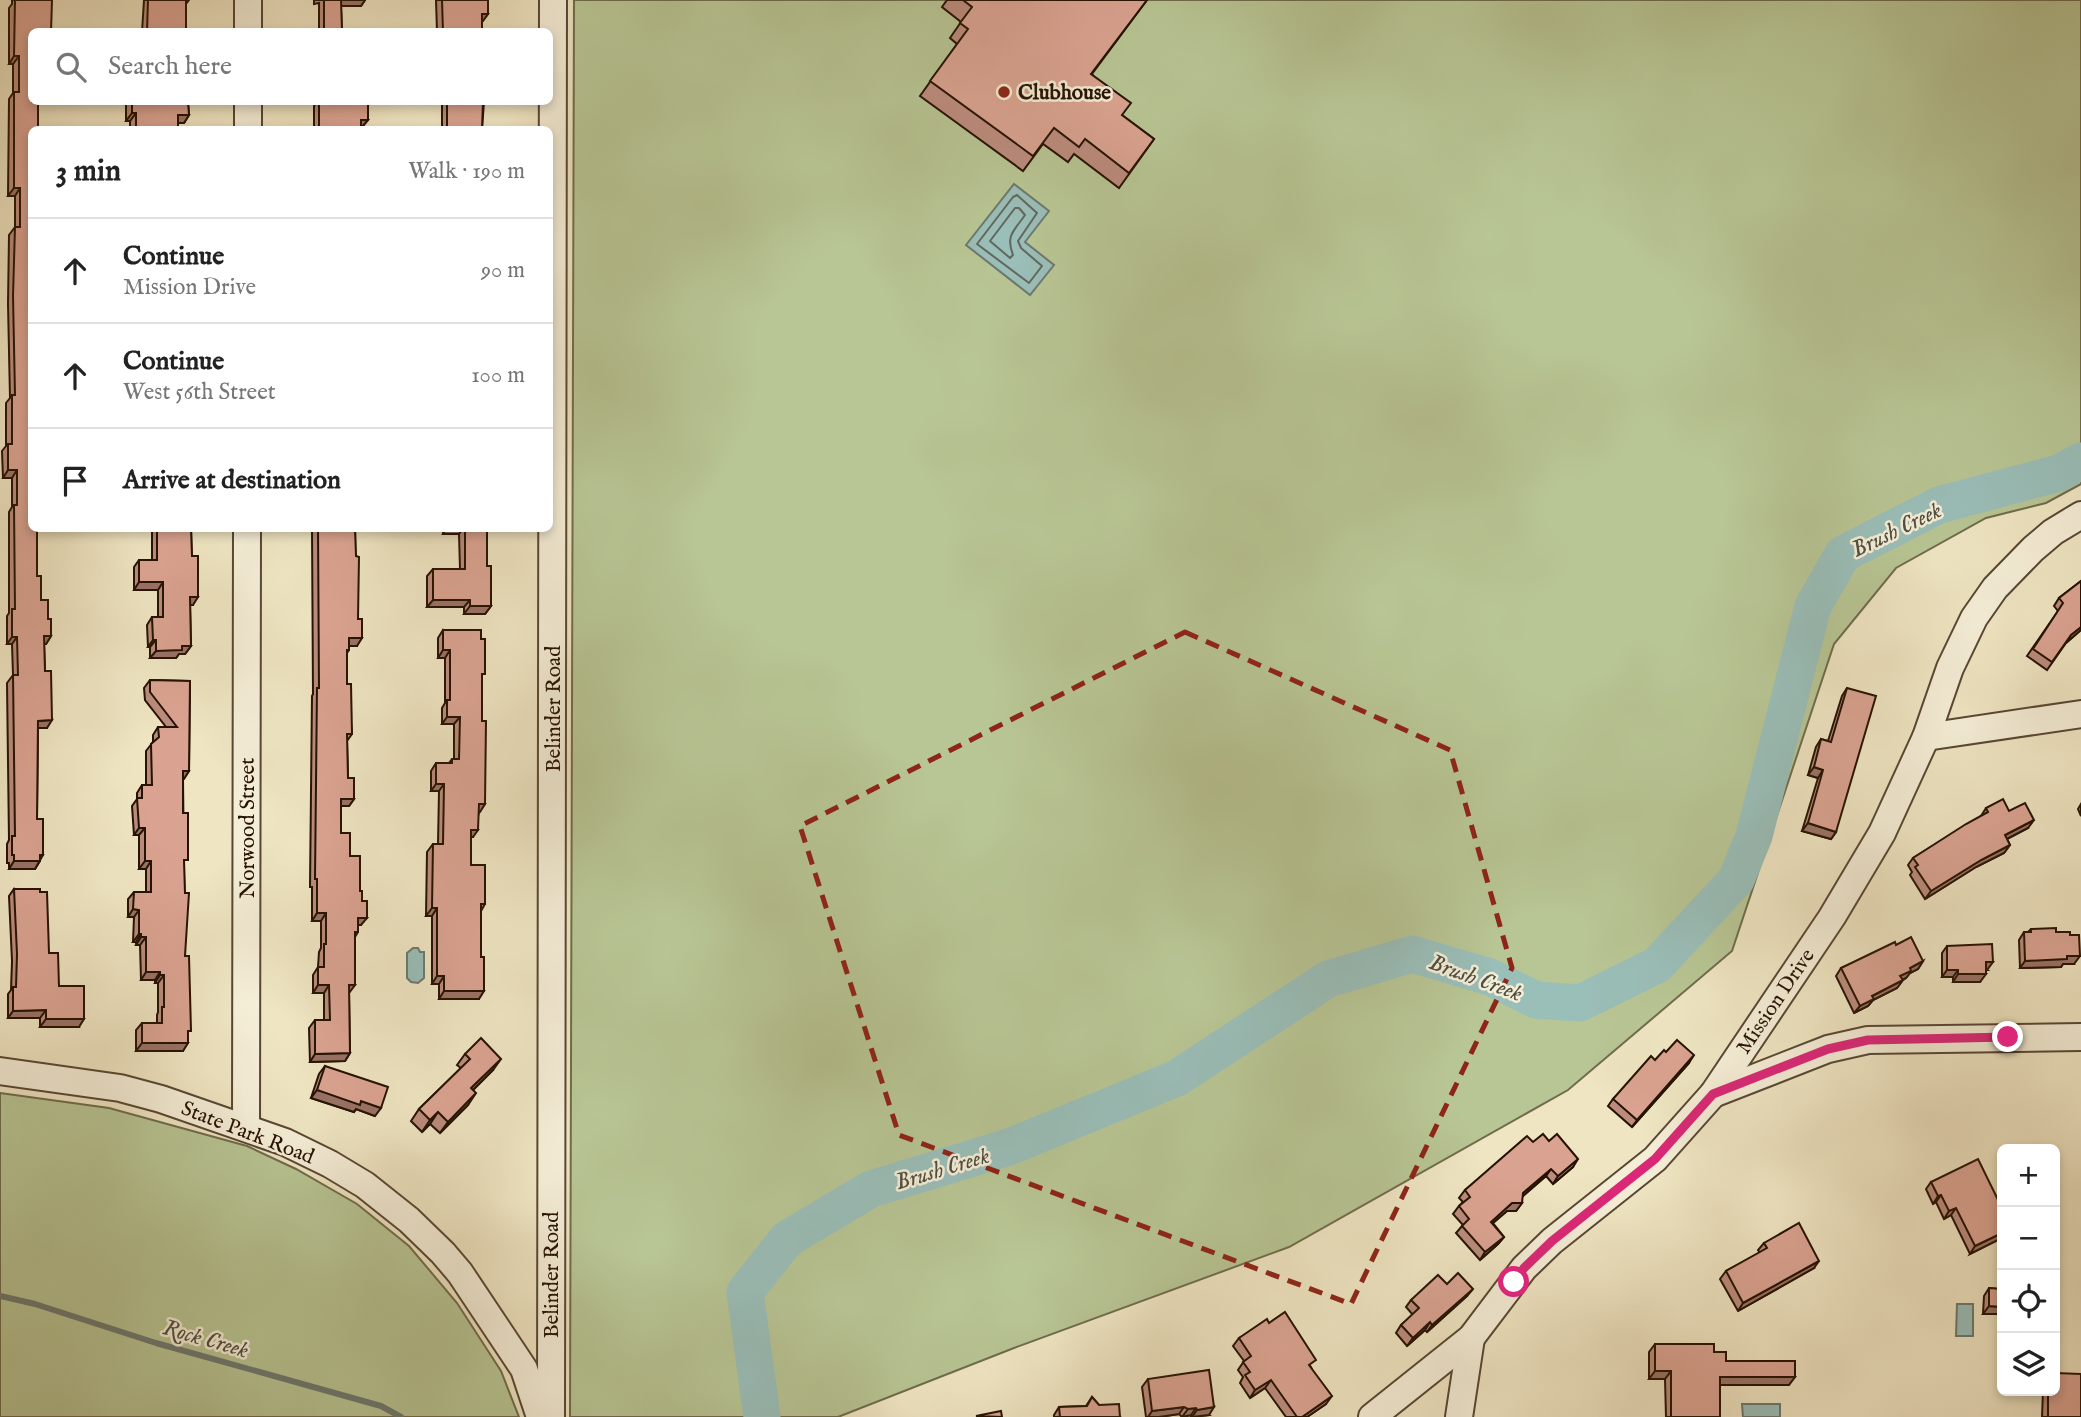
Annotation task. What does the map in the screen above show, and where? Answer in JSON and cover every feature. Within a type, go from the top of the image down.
[{"type":"street","points":[[248,0],[248,28]]},
{"type":"street","name":"Belinder Road","points":[[553,0],[553,28]]},
{"type":"street","points":[[248,105],[248,126]]},
{"type":"street","name":"Belinder Road","points":[[553,105],[553,126]]},
{"type":"street","name":"Mission Drive","points":[[1372,1417],[1471,1338],[1524,1268],[1552,1241],[1655,1159],[1713,1094],[1832,916],[1875,845],[1926,737],[1950,668],[1974,618],[1995,588],[2033,549],[2053,532],[2081,515]]},
{"type":"street","name":"Norwood Street","points":[[246,1127],[247,532]]},
{"type":"street","name":"Belinder Road","points":[[551,1417],[552,532]]},
{"type":"street","points":[[1926,737],[2081,714]]},
{"type":"street","points":[[1713,1094],[1828,1049],[1868,1040],[2081,1037]]},
{"type":"street","name":"State Park Road","points":[[0,1072],[120,1088],[161,1099],[246,1127],[307,1153],[365,1185],[409,1220],[460,1273],[524,1369],[540,1417]]},
{"type":"street","points":[[1458,1417],[1471,1338]]},
{"type":"highlighted area","points":[[1185,632],[1450,750],[1512,968],[1351,1304],[899,1135],[800,826]]},
{"type":"green space","points":[[574,0],[2081,0],[2081,484],[2046,503],[1986,518],[1896,568],[1834,644],[1732,951],[1568,1090],[1289,1247],[1014,1348],[838,1417],[570,1417]]},
{"type":"green space","points":[[0,1093],[109,1108],[247,1146],[296,1169],[357,1204],[409,1246],[457,1303],[501,1371],[519,1417],[0,1417]]},
{"type":"water","points":[[1014,184],[1049,211],[1025,242],[1054,265],[1030,295],[966,245]]},
{"type":"water","points":[[413,948],[424,952],[424,978],[418,983],[407,978],[407,953]]},
{"type":"water","points":[[1957,1304],[1973,1304],[1973,1336],[1956,1336]]},
{"type":"water","points":[[1742,1404],[1780,1404],[1780,1417],[1743,1417]]},
{"type":"building","points":[[15,0],[52,0],[51,28],[28,28],[28,105],[38,105],[38,126],[28,126],[28,532],[37,532],[37,576],[41,576],[41,600],[48,600],[48,619],[51,619],[51,636],[44,636],[45,671],[51,671],[52,720],[38,721],[37,819],[43,819],[43,855],[40,855],[40,861],[14,861],[12,855],[12,836],[15,836],[13,675],[18,675],[17,637],[12,637],[12,609],[15,609],[14,505],[17,505],[17,470],[8,470],[8,444],[12,444],[12,395],[15,395],[15,227],[20,227],[20,188],[14,188],[14,92],[19,92],[19,56],[14,56]]},
{"type":"building","points":[[148,0],[186,0],[186,28],[147,28]]},
{"type":"building","points":[[324,0],[341,0],[342,28],[324,28]]},
{"type":"building","points":[[442,0],[488,0],[488,14],[482,14],[482,28],[443,28]]},
{"type":"building","name":"Clubhouse","points":[[963,0],[1147,0],[1091,74],[1131,103],[1122,115],[1154,139],[1129,173],[1085,139],[1079,147],[1054,128],[1033,156],[930,81],[968,29],[960,23],[972,7]]},
{"type":"building","points":[[132,105],[188,105],[189,115],[178,115],[178,126],[136,126],[136,113],[132,113]]},
{"type":"building","points":[[319,105],[368,105],[368,120],[361,120],[361,126],[319,126]]},
{"type":"building","points":[[447,105],[483,105],[482,126],[447,126]]},
{"type":"building","points":[[157,532],[191,532],[192,556],[198,556],[198,597],[190,597],[191,646],[182,646],[182,650],[156,651],[152,617],[163,617],[163,582],[139,582],[139,560],[157,560]]},
{"type":"building","points":[[318,532],[355,532],[356,556],[359,557],[358,619],[362,619],[362,638],[349,638],[347,650],[352,734],[347,734],[348,778],[354,778],[354,799],[341,799],[341,833],[350,833],[350,856],[360,856],[360,891],[362,901],[367,901],[367,918],[358,918],[358,932],[355,932],[355,985],[349,985],[350,1053],[315,1054],[315,1020],[330,1020],[329,985],[318,985],[318,967],[324,967],[326,944],[326,913],[317,913],[315,879],[319,688]]},
{"type":"building","points":[[465,532],[487,532],[487,566],[491,566],[491,606],[470,606],[470,600],[433,600],[433,569],[465,569]]},
{"type":"building","points":[[2081,581],[2081,627],[2071,635],[2052,662],[2033,649],[2063,603],[2059,598]]},
{"type":"building","points":[[443,630],[481,630],[481,639],[485,639],[482,721],[486,721],[485,804],[479,804],[478,830],[471,830],[471,865],[485,865],[485,904],[481,904],[484,991],[444,991],[444,976],[437,976],[437,908],[432,908],[433,844],[443,844],[444,784],[436,784],[436,763],[452,763],[452,759],[459,759],[460,717],[447,717],[447,700],[450,700],[450,650],[443,650]]},
{"type":"building","points":[[150,680],[190,681],[189,771],[183,771],[183,813],[188,813],[188,860],[184,860],[185,893],[189,893],[185,956],[189,956],[191,1031],[188,1031],[188,1043],[142,1043],[142,1023],[162,1023],[164,975],[160,975],[160,972],[146,972],[146,937],[139,934],[139,910],[133,909],[134,892],[151,892],[151,861],[145,861],[145,828],[139,828],[137,798],[142,798],[142,785],[152,785],[151,744],[159,737],[158,727],[177,727],[150,692]]},
{"type":"building","points":[[1847,688],[1876,696],[1836,832],[1808,823],[1823,770],[1814,767],[1821,739],[1831,742]]},
{"type":"building","points":[[2003,799],[2009,811],[2025,803],[2034,820],[2005,835],[2010,845],[1931,891],[1915,867],[1918,865],[1913,858],[1988,812],[1986,808]]},
{"type":"building","points":[[14,889],[40,889],[40,892],[47,892],[49,953],[58,953],[59,986],[84,986],[84,1019],[46,1019],[46,1010],[13,1011],[17,954]]},
{"type":"building","points":[[2056,928],[2056,932],[2079,935],[2080,956],[2025,961],[2024,932],[2031,932],[2031,929]]},
{"type":"building","points":[[1911,937],[1923,961],[1900,976],[1903,980],[1872,996],[1874,999],[1860,1006],[1841,968]]},
{"type":"building","points":[[1992,944],[1993,962],[1986,962],[1986,974],[1958,974],[1958,970],[1947,970],[1947,946]]},
{"type":"building","points":[[481,1038],[501,1059],[471,1088],[476,1093],[448,1122],[438,1112],[430,1120],[419,1109],[470,1059],[465,1054]]},
{"type":"building","points":[[1677,1040],[1694,1055],[1637,1120],[1613,1099],[1651,1056],[1655,1060]]},
{"type":"building","points":[[325,1066],[388,1087],[381,1108],[361,1101],[360,1105],[317,1090]]},
{"type":"building","points":[[1543,1134],[1549,1141],[1557,1134],[1578,1159],[1558,1176],[1551,1169],[1523,1193],[1522,1203],[1512,1203],[1491,1222],[1504,1237],[1485,1252],[1462,1226],[1469,1219],[1459,1206],[1470,1197],[1465,1190],[1527,1136],[1533,1142]]},
{"type":"building","points":[[1978,1159],[1997,1198],[1997,1235],[1975,1246],[1956,1208],[1949,1211],[1931,1182]]},
{"type":"building","points":[[1799,1223],[1819,1261],[1743,1303],[1726,1271],[1767,1248],[1764,1243]]},
{"type":"building","points":[[1458,1273],[1473,1289],[1413,1338],[1401,1325],[1419,1308],[1411,1300],[1438,1275],[1447,1284]]},
{"type":"building","points":[[1989,1288],[1997,1289],[1997,1307],[1989,1306]]},
{"type":"building","points":[[1285,1312],[1316,1360],[1309,1365],[1332,1396],[1302,1417],[1297,1417],[1271,1380],[1255,1390],[1245,1375],[1250,1372],[1243,1362],[1251,1356],[1239,1338],[1267,1319],[1269,1323]]},
{"type":"building","points":[[1655,1344],[1714,1344],[1714,1352],[1726,1352],[1726,1361],[1795,1361],[1795,1377],[1720,1377],[1720,1417],[1671,1417],[1671,1371],[1655,1371]]},
{"type":"building","points":[[1209,1370],[1214,1407],[1152,1411],[1148,1379]]},
{"type":"building","points":[[2060,1373],[2081,1374],[2081,1417],[2048,1417],[2048,1396],[2060,1396]]},
{"type":"building","points":[[1092,1397],[1099,1405],[1119,1404],[1120,1417],[1060,1417],[1059,1407],[1087,1406]]},
{"type":"building","points":[[1001,1411],[1002,1417],[976,1416]]},
{"type":"waterway","name":"Brush Creek","points":[[762,1417],[745,1292],[787,1239],[871,1189],[1009,1147],[1177,1078],[1328,979],[1412,954],[1490,977],[1536,1000],[1580,1003],[1657,965],[1736,880],[1754,836],[1813,606],[1843,554],[1939,505],[2059,473],[2081,461]]},
{"type":"waterway","name":"Rock Creek","points":[[0,1296],[381,1406],[401,1417]]},
{"type":"place","name":"Clubhouse","points":[[1004,92]]},
{"type":"route","points":[[1514,1282],[1524,1268],[1552,1241],[1655,1159],[1713,1094],[1828,1049],[1868,1040],[2008,1037]]}]
